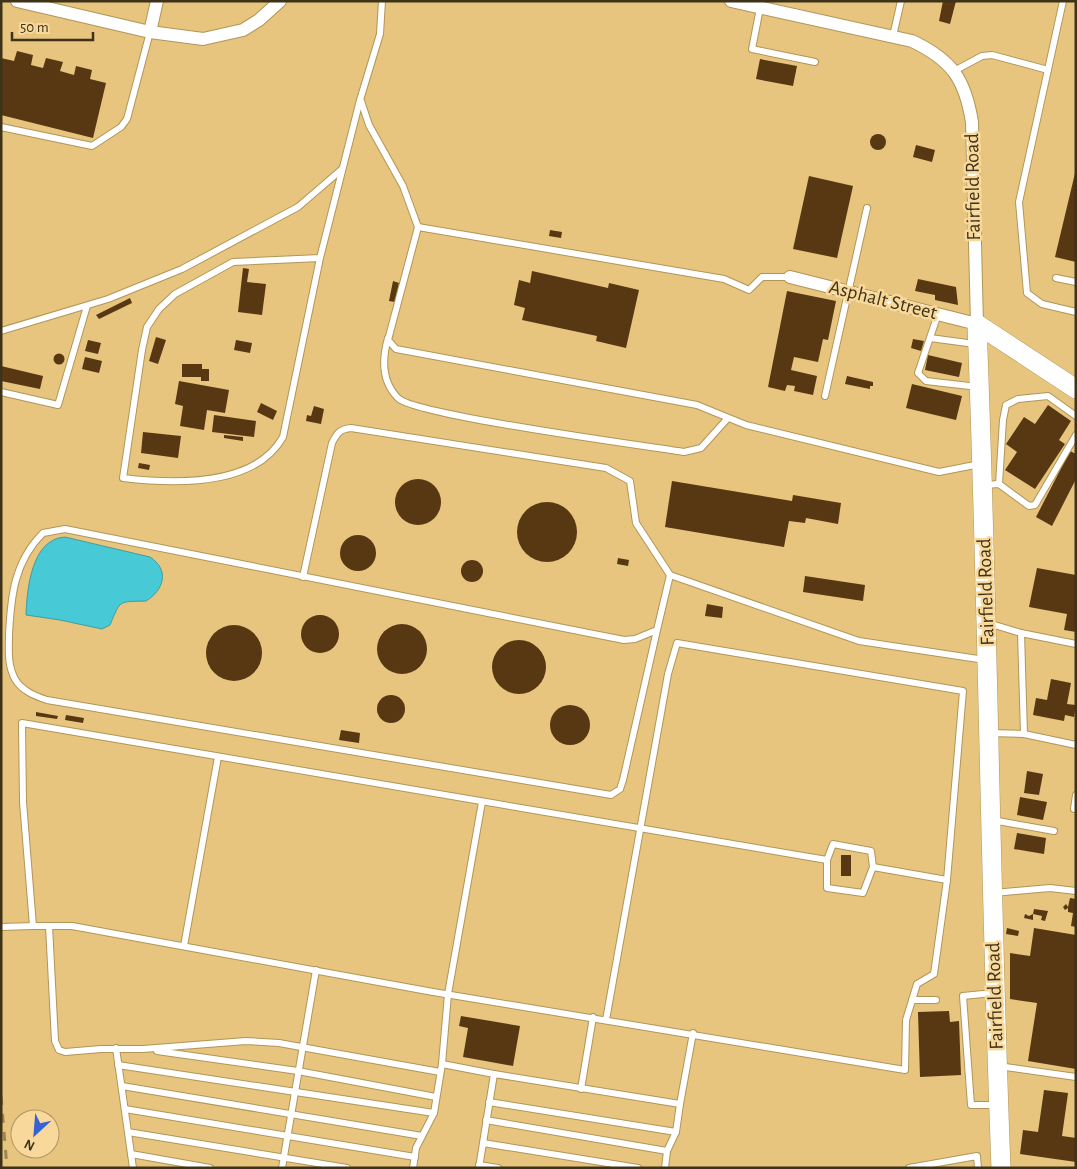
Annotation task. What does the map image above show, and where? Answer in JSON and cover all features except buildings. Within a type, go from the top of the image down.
[{"type":"street","points":[[17,1],[150,32],[203,39],[225,36],[243,30],[259,20],[280,1]]},
{"type":"street","points":[[150,32],[157,1]]},
{"type":"street","name":"Fairfield Road","points":[[732,1],[764,6],[912,41],[941,58],[954,71],[966,91],[972,122],[982,464],[991,485],[987,622],[994,992],[1001,1168]]},
{"type":"street","name":"Asphalt Street","points":[[790,277],[977,324]]},
{"type":"street","points":[[977,324],[1076,389]]},
{"type":"lane","points":[[320,258],[233,262],[175,294],[159,309],[147,327],[142,350],[123,478],[174,482],[208,479],[261,463],[276,449],[282,437],[320,258],[342,169],[380,34],[382,1]]},
{"type":"lane","points":[[893,36],[901,1]]},
{"type":"lane","points":[[1063,1],[1019,202],[1027,293],[1042,304],[1076,312]]},
{"type":"lane","points":[[764,6],[752,49],[814,62]]},
{"type":"lane","points":[[1,127],[92,146],[121,127],[127,119],[150,32]]},
{"type":"lane","points":[[954,71],[982,56],[992,55],[1048,70]]},
{"type":"lane","points":[[360,100],[369,125],[402,186],[418,227],[384,353],[386,382],[399,400],[418,407],[502,423],[684,452],[701,448],[728,418]]},
{"type":"lane","points":[[1,331],[87,306],[167,276],[271,223],[298,207],[342,169]]},
{"type":"lane","points":[[825,396],[867,208]]},
{"type":"lane","points":[[418,227],[724,280],[749,290],[762,277],[790,277]]},
{"type":"lane","points":[[1056,278],[1076,282]]},
{"type":"lane","points":[[1,392],[58,405],[87,306]]},
{"type":"lane","points":[[938,314],[918,373],[919,376],[926,381],[979,387]]},
{"type":"lane","points":[[389,337],[388,340],[396,349],[697,405],[746,425],[940,472],[982,464]]},
{"type":"lane","points":[[930,338],[977,344]]},
{"type":"lane","points":[[1076,416],[1048,396],[1018,398],[1006,405],[991,485],[1028,506],[1035,506],[1076,435]]},
{"type":"lane","points":[[303,577],[332,443],[336,433],[342,429],[351,428],[606,468],[630,481],[636,523],[670,575],[859,641],[989,661]]},
{"type":"lane","points":[[657,630],[624,640],[65,529],[42,533],[23,559],[14,582],[8,661],[16,680],[22,688],[47,700],[612,796],[620,789],[623,780],[670,575]]},
{"type":"lane","points":[[987,622],[1021,633],[1076,644]]},
{"type":"lane","points":[[1021,633],[1024,734]]},
{"type":"lane","points":[[1,927],[72,926],[448,994],[593,1018],[606,1020],[693,1033],[905,1070],[906,1020],[912,1000],[917,984],[934,974],[947,880],[962,691],[677,643],[668,674],[606,1020]]},
{"type":"lane","points":[[33,926],[23,802],[22,723],[827,860]]},
{"type":"lane","points":[[990,733],[1024,734],[1076,745]]},
{"type":"lane","points":[[184,946],[218,756]]},
{"type":"lane","points":[[1074,809],[1076,795]]},
{"type":"lane","points":[[413,1168],[414,1157],[422,1136],[434,1113],[442,1064],[448,994],[482,802]]},
{"type":"lane","points":[[991,820],[1054,831]]},
{"type":"lane","points":[[833,844],[871,851],[873,867],[863,892],[827,888],[827,860],[833,844]]},
{"type":"lane","points":[[873,867],[947,880]]},
{"type":"lane","points":[[992,893],[1050,888],[1076,891]]},
{"type":"lane","points":[[49,926],[52,1010],[57,1046],[65,1052],[116,1048],[143,1050],[298,1071],[436,1097]]},
{"type":"lane","points":[[282,1168],[316,970]]},
{"type":"lane","points":[[994,992],[963,996],[971,1105],[998,1105]]},
{"type":"lane","points":[[912,1000],[936,1000]]},
{"type":"lane","points":[[581,1089],[593,1018]]},
{"type":"lane","points":[[665,1168],[668,1150],[676,1132],[693,1033]]},
{"type":"lane","points":[[143,1050],[246,1041],[280,1043],[440,1072]]},
{"type":"lane","points":[[116,1048],[133,1168]]},
{"type":"lane","points":[[442,1064],[581,1089],[680,1104]]},
{"type":"lane","points":[[118,1066],[434,1113]]},
{"type":"lane","points":[[997,1066],[1076,1077]]},
{"type":"lane","points":[[494,1074],[479,1166],[498,1168]]},
{"type":"lane","points":[[122,1086],[422,1136]]},
{"type":"lane","points":[[489,1102],[676,1132]]},
{"type":"lane","points":[[125,1109],[414,1157]]},
{"type":"lane","points":[[486,1120],[668,1150]]},
{"type":"lane","points":[[128,1132],[347,1168]]},
{"type":"lane","points":[[483,1143],[638,1168]]},
{"type":"lane","points":[[131,1154],[210,1168]]},
{"type":"lane","points":[[909,1168],[977,1156],[978,1168]]},
{"type":"lane","points":[[919,1166],[927,1168]]},
{"type":"shaded area","points":[[1,1],[1076,1],[1076,1168],[1,1168]]},
{"type":"water","points":[[65,537],[150,557],[160,568],[162,580],[160,586],[146,601],[125,602],[119,606],[110,625],[102,629],[26,615],[30,580],[38,556],[54,540]]},
{"type":"railway","points":[[1,1096],[7,1168]]}]
